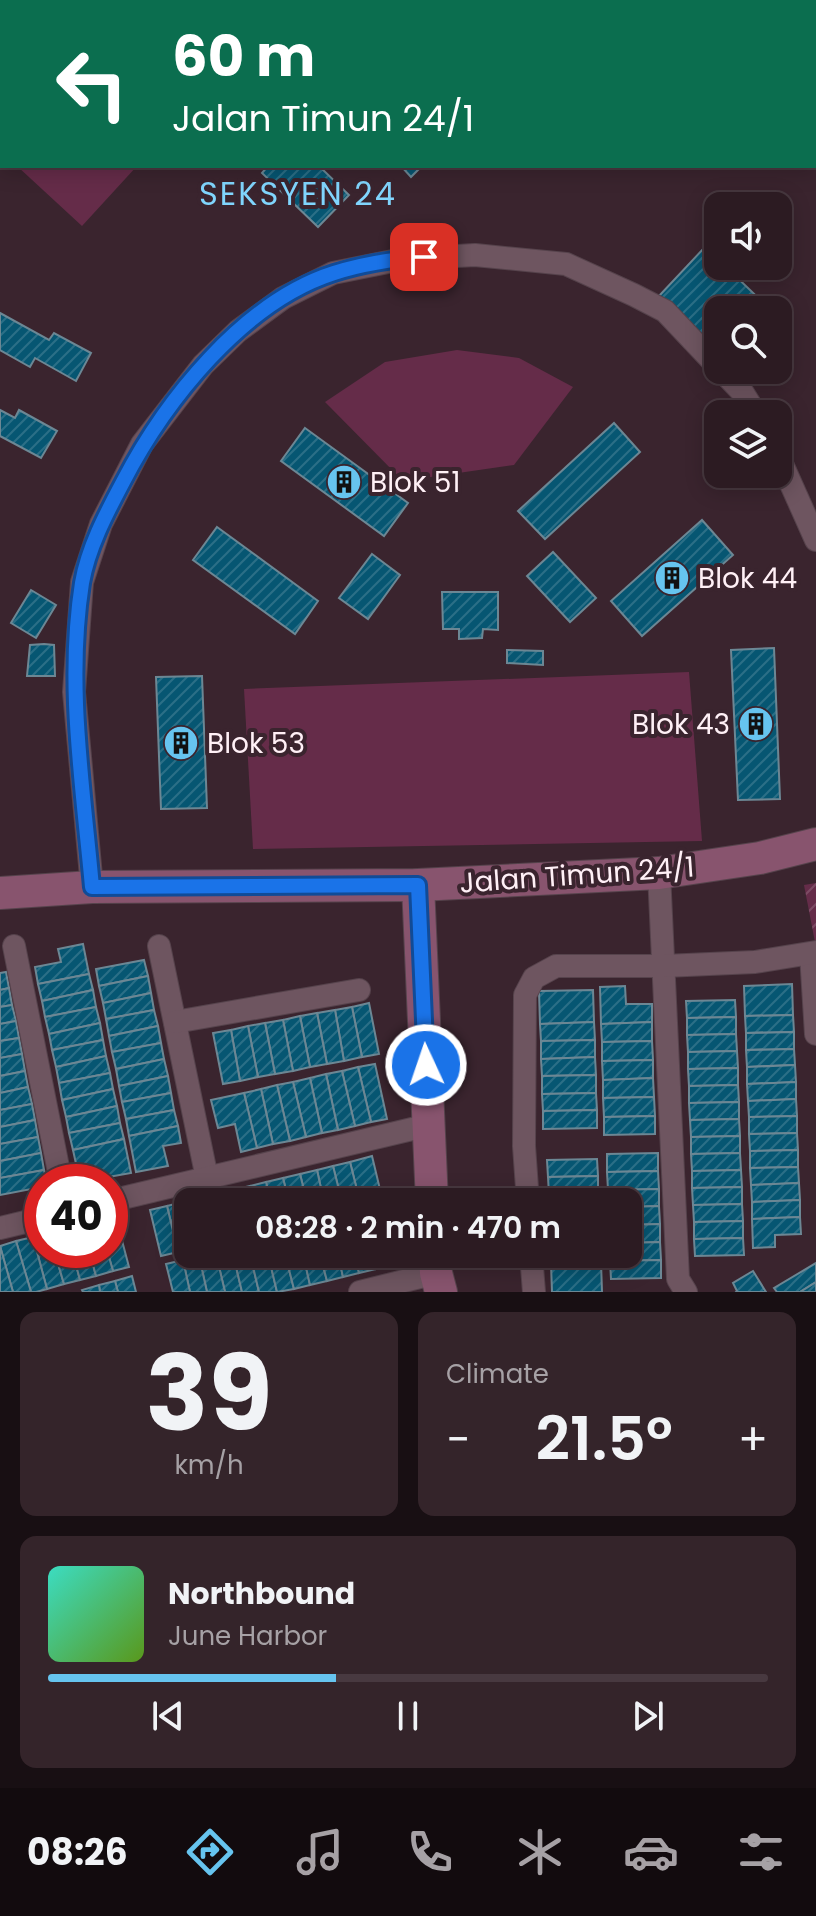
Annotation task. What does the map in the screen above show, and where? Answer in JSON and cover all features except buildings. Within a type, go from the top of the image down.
[{"type":"street","points":[[92,887],[74,692],[82,582],[101,524],[142,444],[203,365],[238,331],[283,298],[333,273],[403,259],[475,255],[566,264],[665,311],[704,353]]},
{"type":"street","points":[[734,384],[747,400]]},
{"type":"street","points":[[792,486],[816,540]]},
{"type":"street","name":"Jalan Timun 24/1","points":[[0,893],[92,887],[418,885],[659,873],[760,858],[816,844]]},
{"type":"street","points":[[659,873],[678,1279],[686,1292]]},
{"type":"street","points":[[418,885],[431,1188]]},
{"type":"street","points":[[14,946],[57,1164]]},
{"type":"street","points":[[159,946],[207,1178]]},
{"type":"street","points":[[527,1188],[524,1146],[525,995],[534,978],[556,966],[755,962],[814,953],[816,1034]]},
{"type":"street","points":[[175,1022],[359,990]]},
{"type":"street","points":[[128,1197],[429,1125]]},
{"type":"street","points":[[0,1228],[24,1222]]},
{"type":"street","points":[[532,1268],[534,1292]]},
{"type":"street","points":[[360,1292],[437,1273]]},
{"type":"shaded area","points":[[19,168],[135,168],[82,226]]},
{"type":"shaded area","points":[[457,350],[519,358],[573,387],[514,465],[403,481],[325,402],[385,362]]},
{"type":"shaded area","points":[[689,672],[702,841],[253,849],[244,689]]},
{"type":"shaded area","points":[[816,883],[816,941],[815,942],[804,885]]},
{"type":"place","name":"Blok 51","points":[[344,482]]},
{"type":"place","name":"Blok 44","points":[[672,578]]},
{"type":"place","name":"Blok 43","points":[[756,724]]},
{"type":"place","name":"Blok 53","points":[[181,743]]},
{"type":"district","name":"SEKSYEN 24","points":[[298,193]]},
{"type":"route","points":[[424,257],[333,273],[283,298],[238,331],[189,382],[142,444],[101,524],[82,582],[74,692],[92,887],[418,885],[426,1065]]}]
